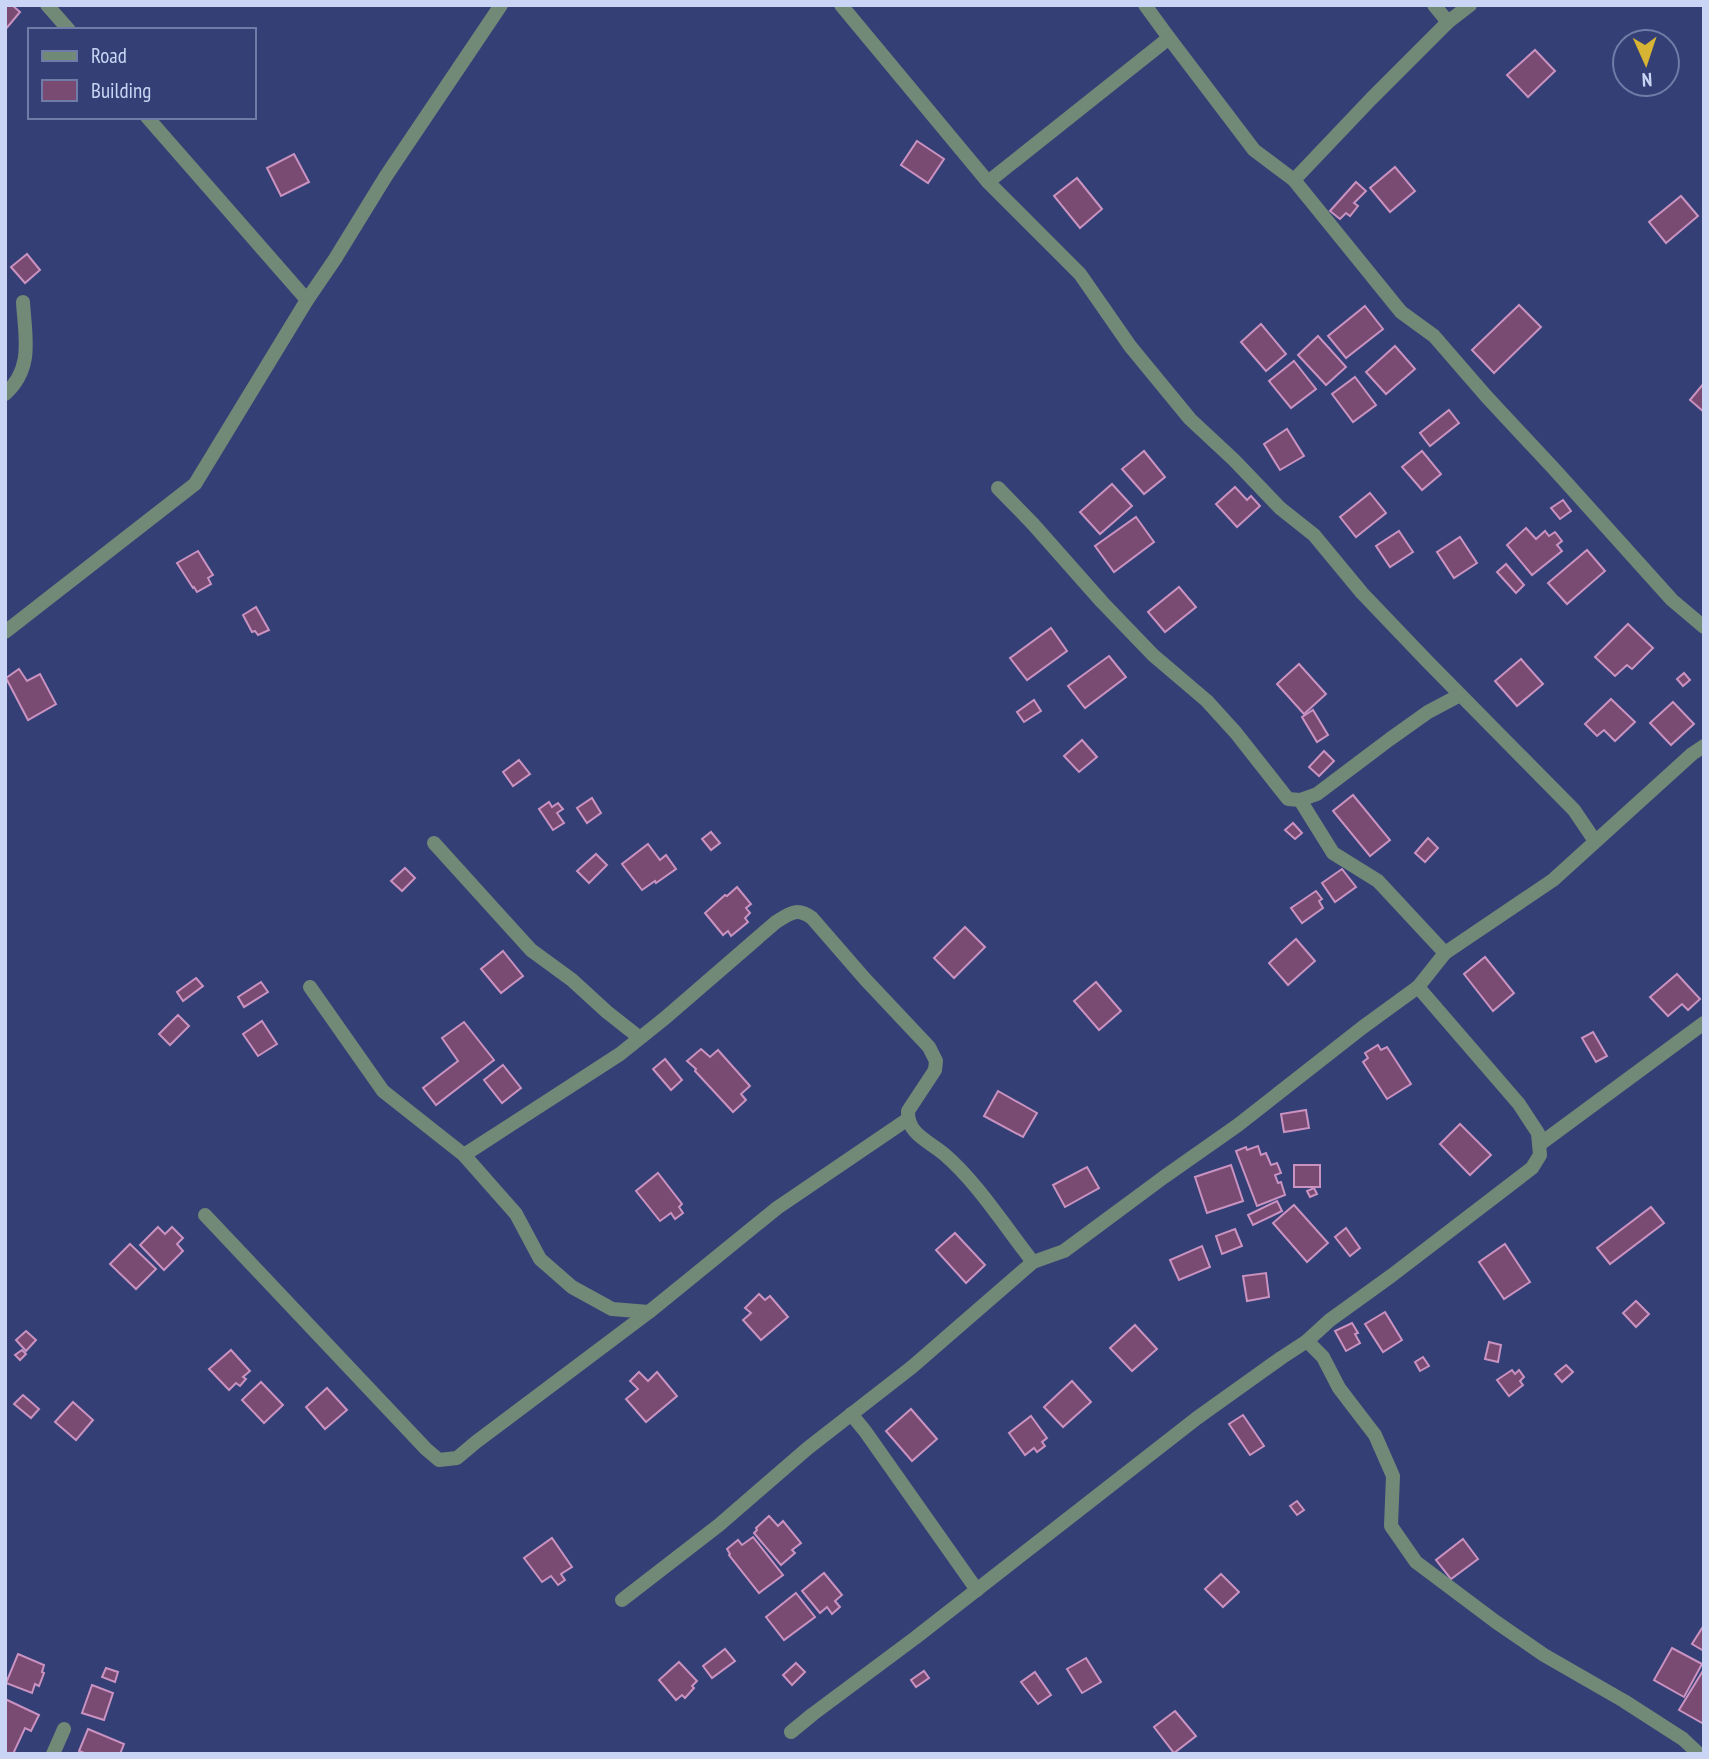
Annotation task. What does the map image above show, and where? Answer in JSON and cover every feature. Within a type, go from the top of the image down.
[{"type":"street","points":[[47,5],[67,28]]},
{"type":"street","points":[[5,632],[195,484],[307,300],[500,5]]},
{"type":"street","points":[[841,5],[988,182],[1080,274],[1130,346],[1190,419],[1280,508],[1314,535],[1362,593],[1574,810],[1595,841]]},
{"type":"street","points":[[1145,5],[1254,150],[1294,180],[1401,312],[1434,336],[1664,591],[1704,627]]},
{"type":"street","points":[[1434,5],[1448,22]]},
{"type":"street","points":[[1294,180],[1448,22],[1470,5]]},
{"type":"street","points":[[988,182],[1169,38]]},
{"type":"street","points":[[148,119],[307,300]]},
{"type":"street","points":[[5,394],[24,370],[26,355],[23,302]]},
{"type":"street","points":[[998,488],[1153,655],[1207,701],[1288,799],[1300,800],[1317,794],[1390,738],[1428,712],[1460,695]]},
{"type":"street","points":[[622,1600],[719,1525],[808,1448],[912,1367],[1033,1262],[1064,1251],[1238,1125],[1418,987],[1445,953],[1553,880],[1692,754],[1704,747]]},
{"type":"street","points":[[1300,800],[1333,853],[1378,881],[1445,953]]},
{"type":"street","points":[[433,843],[531,950],[572,980],[640,1038]]},
{"type":"street","points":[[464,1155],[620,1054],[666,1018],[776,922],[791,913],[805,913],[929,1046],[936,1060],[935,1070],[908,1111],[911,1127],[944,1153],[967,1176],[1033,1262]]},
{"type":"street","points":[[310,987],[383,1091],[464,1155],[516,1214],[540,1259],[572,1287],[612,1309],[649,1312]]},
{"type":"street","points":[[791,1732],[1197,1418],[1307,1342],[1330,1320],[1532,1168],[1540,1154],[1538,1133],[1519,1104],[1418,987]]},
{"type":"street","points":[[1540,1144],[1704,1023]]},
{"type":"street","points":[[205,1215],[426,1449],[439,1460],[457,1458],[649,1312],[777,1208],[908,1119]]},
{"type":"street","points":[[1307,1342],[1323,1357],[1339,1388],[1374,1435],[1393,1476],[1391,1526],[1416,1562],[1544,1655],[1684,1739],[1699,1754]]},
{"type":"street","points":[[851,1414],[977,1590]]},
{"type":"street","points":[[53,1754],[64,1729]]},
{"type":"building","points":[[5,5],[12,5],[20,12],[5,30]]},
{"type":"building","points":[[1535,50],[1555,71],[1528,97],[1507,75]]},
{"type":"building","points":[[917,141],[944,159],[928,183],[901,165]]},
{"type":"building","points":[[294,154],[309,182],[281,196],[267,168]]},
{"type":"building","points":[[1395,167],[1415,191],[1390,212],[1370,188]]},
{"type":"building","points":[[1077,178],[1102,209],[1080,228],[1054,196]]},
{"type":"building","points":[[1356,182],[1366,191],[1354,203],[1358,206],[1350,216],[1346,213],[1340,219],[1330,211]]},
{"type":"building","points":[[1681,196],[1698,216],[1666,243],[1649,222]]},
{"type":"building","points":[[27,254],[40,270],[25,283],[11,267]]},
{"type":"building","points":[[1519,305],[1541,327],[1494,373],[1472,350]]},
{"type":"building","points":[[1365,306],[1383,329],[1346,358],[1328,336]]},
{"type":"building","points":[[1261,324],[1286,354],[1266,371],[1241,342]]},
{"type":"building","points":[[1318,336],[1346,367],[1326,385],[1298,355]]},
{"type":"building","points":[[1395,346],[1415,369],[1386,394],[1366,372]]},
{"type":"building","points":[[1294,361],[1316,389],[1291,408],[1269,381]]},
{"type":"building","points":[[1355,377],[1376,405],[1353,422],[1332,394]]},
{"type":"building","points":[[1704,383],[1704,412],[1690,400]]},
{"type":"building","points":[[1449,410],[1459,423],[1430,446],[1420,433]]},
{"type":"building","points":[[1287,429],[1304,456],[1280,470],[1264,444]]},
{"type":"building","points":[[1144,451],[1165,477],[1144,494],[1122,469]]},
{"type":"building","points":[[1422,451],[1441,474],[1422,490],[1402,467]]},
{"type":"building","points":[[1112,484],[1132,506],[1100,534],[1080,512]]},
{"type":"building","points":[[1235,487],[1247,500],[1251,496],[1260,506],[1237,527],[1216,504]]},
{"type":"building","points":[[1370,493],[1386,513],[1356,537],[1340,517]]},
{"type":"building","points":[[1563,500],[1571,511],[1560,519],[1551,508]]},
{"type":"building","points":[[1136,517],[1154,542],[1114,572],[1095,546]]},
{"type":"building","points":[[1526,528],[1536,539],[1545,531],[1549,536],[1555,532],[1562,541],[1557,545],[1562,551],[1532,575],[1507,545]]},
{"type":"building","points":[[1399,531],[1413,552],[1390,567],[1376,546]]},
{"type":"building","points":[[1460,537],[1477,563],[1454,578],[1437,552]]},
{"type":"building","points":[[1587,550],[1605,571],[1567,604],[1548,583]]},
{"type":"building","points":[[198,551],[213,575],[208,578],[211,584],[197,592],[177,563]]},
{"type":"building","points":[[1506,564],[1524,585],[1516,593],[1497,572]]},
{"type":"building","points":[[1179,587],[1196,607],[1165,632],[1148,612]]},
{"type":"building","points":[[256,607],[269,630],[258,635],[255,631],[252,632],[243,615]]},
{"type":"building","points":[[1628,624],[1653,648],[1632,669],[1627,665],[1615,676],[1595,657]]},
{"type":"building","points":[[1051,628],[1067,651],[1027,680],[1010,658]]},
{"type":"building","points":[[1109,656],[1126,677],[1085,708],[1068,686]]},
{"type":"building","points":[[1521,659],[1543,684],[1517,706],[1495,681]]},
{"type":"building","points":[[1299,664],[1326,694],[1304,714],[1277,684]]},
{"type":"building","points":[[19,669],[27,681],[40,674],[56,704],[28,720],[6,678]]},
{"type":"building","points":[[1684,673],[1690,680],[1683,686],[1677,679]]},
{"type":"building","points":[[1611,699],[1635,722],[1615,741],[1604,730],[1597,736],[1585,724]]},
{"type":"building","points":[[1034,700],[1041,711],[1024,722],[1017,712]]},
{"type":"building","points":[[1673,702],[1694,724],[1671,745],[1650,723]]},
{"type":"building","points":[[1313,710],[1328,735],[1317,742],[1302,717]]},
{"type":"building","points":[[1082,740],[1097,757],[1079,772],[1064,756]]},
{"type":"building","points":[[1324,751],[1334,761],[1319,776],[1309,767]]},
{"type":"building","points":[[519,760],[530,774],[513,786],[503,772]]},
{"type":"building","points":[[1353,795],[1390,840],[1370,856],[1333,811]]},
{"type":"building","points":[[592,798],[601,813],[587,823],[577,808]]},
{"type":"building","points":[[549,802],[552,807],[558,803],[563,809],[557,813],[564,823],[553,830],[539,809]]},
{"type":"building","points":[[1293,823],[1302,833],[1295,839],[1285,830]]},
{"type":"building","points":[[711,832],[720,843],[711,850],[702,839]]},
{"type":"building","points":[[1428,838],[1438,848],[1425,862],[1415,853]]},
{"type":"building","points":[[648,844],[660,860],[666,855],[676,869],[642,890],[622,864]]},
{"type":"building","points":[[596,854],[607,865],[589,883],[577,871]]},
{"type":"building","points":[[405,868],[415,878],[402,891],[391,881]]},
{"type":"building","points":[[1342,869],[1356,887],[1335,902],[1322,883]]},
{"type":"building","points":[[737,887],[751,904],[746,908],[750,913],[745,918],[748,922],[731,936],[728,931],[723,935],[705,913]]},
{"type":"building","points":[[1316,891],[1322,899],[1319,901],[1323,908],[1302,923],[1291,908]]},
{"type":"building","points":[[965,927],[985,947],[954,978],[934,958]]},
{"type":"building","points":[[1296,939],[1315,961],[1288,985],[1269,963]]},
{"type":"building","points":[[503,951],[523,976],[501,993],[481,969]]},
{"type":"building","points":[[1485,957],[1514,993],[1493,1011],[1464,974]]},
{"type":"building","points":[[1677,974],[1700,999],[1688,1010],[1682,1004],[1668,1016],[1650,997]]},
{"type":"building","points":[[196,978],[203,986],[183,1001],[177,992]]},
{"type":"building","points":[[261,982],[268,992],[244,1007],[238,997]]},
{"type":"building","points":[[1096,982],[1121,1011],[1099,1030],[1074,1001]]},
{"type":"building","points":[[178,1015],[189,1026],[170,1045],[159,1034]]},
{"type":"building","points":[[262,1021],[277,1044],[258,1056],[243,1034]]},
{"type":"building","points":[[464,1022],[494,1060],[436,1105],[423,1088],[458,1061],[442,1038]]},
{"type":"building","points":[[1593,1032],[1607,1056],[1596,1062],[1582,1038]]},
{"type":"building","points":[[1378,1045],[1381,1050],[1387,1047],[1411,1084],[1387,1099],[1363,1062],[1368,1058],[1365,1053]]},
{"type":"building","points":[[701,1049],[710,1057],[718,1050],[750,1086],[741,1094],[746,1100],[733,1112],[687,1061]]},
{"type":"building","points":[[665,1059],[682,1080],[671,1090],[653,1069]]},
{"type":"building","points":[[503,1065],[521,1088],[502,1103],[484,1080]]},
{"type":"building","points":[[998,1091],[1037,1113],[1023,1137],[984,1116]]},
{"type":"building","points":[[1306,1110],[1309,1128],[1284,1132],[1281,1114]]},
{"type":"building","points":[[1460,1124],[1491,1155],[1470,1175],[1440,1144]]},
{"type":"building","points":[[1258,1146],[1261,1155],[1266,1153],[1271,1165],[1277,1163],[1281,1173],[1275,1175],[1278,1183],[1281,1182],[1285,1195],[1257,1206],[1236,1151]]},
{"type":"building","points":[[1231,1165],[1243,1201],[1207,1213],[1195,1177]]},
{"type":"building","points":[[1294,1165],[1320,1165],[1320,1187],[1294,1187]]},
{"type":"building","points":[[1087,1167],[1099,1188],[1065,1207],[1053,1185]]},
{"type":"building","points":[[658,1173],[682,1204],[679,1207],[683,1213],[675,1219],[671,1213],[660,1221],[636,1191]]},
{"type":"building","points":[[1314,1188],[1317,1194],[1310,1197],[1307,1191]]},
{"type":"building","points":[[1277,1201],[1282,1211],[1253,1225],[1248,1215]]},
{"type":"building","points":[[1294,1205],[1328,1243],[1307,1262],[1273,1223]]},
{"type":"building","points":[[1651,1207],[1664,1223],[1610,1264],[1597,1248]]},
{"type":"building","points":[[158,1227],[165,1234],[172,1227],[183,1238],[177,1244],[183,1251],[164,1270],[140,1245]]},
{"type":"building","points":[[1346,1228],[1360,1248],[1350,1256],[1335,1237]]},
{"type":"building","points":[[1235,1229],[1242,1246],[1222,1254],[1216,1236]]},
{"type":"building","points":[[955,1233],[985,1265],[966,1283],[936,1250]]},
{"type":"building","points":[[130,1244],[156,1269],[136,1289],[110,1264]]},
{"type":"building","points":[[1505,1244],[1530,1282],[1504,1299],[1479,1262]]},
{"type":"building","points":[[1202,1246],[1210,1267],[1179,1280],[1170,1260]]},
{"type":"building","points":[[1266,1273],[1269,1297],[1247,1301],[1243,1276]]},
{"type":"building","points":[[759,1294],[765,1300],[770,1296],[788,1317],[761,1340],[743,1320],[751,1313],[745,1308]]},
{"type":"building","points":[[1636,1301],[1649,1314],[1636,1327],[1623,1313]]},
{"type":"building","points":[[1385,1312],[1402,1340],[1383,1352],[1365,1324]]},
{"type":"building","points":[[1352,1323],[1360,1343],[1346,1351],[1335,1331]]},
{"type":"building","points":[[1135,1325],[1157,1349],[1132,1371],[1110,1348]]},
{"type":"building","points":[[26,1331],[36,1340],[26,1351],[16,1340]]},
{"type":"building","points":[[1489,1342],[1501,1345],[1498,1362],[1485,1359]]},
{"type":"building","points":[[22,1350],[26,1354],[20,1360],[15,1355]]},
{"type":"building","points":[[231,1350],[250,1371],[243,1377],[246,1379],[240,1386],[236,1383],[229,1390],[209,1369]]},
{"type":"building","points":[[1423,1357],[1429,1366],[1420,1371],[1415,1362]]},
{"type":"building","points":[[1566,1365],[1573,1372],[1562,1382],[1555,1374]]},
{"type":"building","points":[[1512,1370],[1515,1374],[1519,1370],[1524,1377],[1520,1381],[1523,1385],[1509,1396],[1497,1380]]},
{"type":"building","points":[[639,1372],[648,1381],[657,1372],[677,1396],[646,1422],[626,1399],[638,1389],[630,1381]]},
{"type":"building","points":[[1072,1381],[1091,1402],[1063,1427],[1044,1407]]},
{"type":"building","points":[[261,1382],[283,1405],[264,1423],[242,1400]]},
{"type":"building","points":[[327,1388],[347,1410],[325,1429],[306,1407]]},
{"type":"building","points":[[23,1395],[39,1409],[31,1418],[14,1404]]},
{"type":"building","points":[[73,1402],[93,1420],[76,1440],[55,1422]]},
{"type":"building","points":[[911,1409],[937,1439],[912,1461],[886,1431]]},
{"type":"building","points":[[1243,1415],[1264,1446],[1250,1455],[1229,1424]]},
{"type":"building","points":[[1031,1416],[1047,1438],[1042,1442],[1045,1446],[1037,1452],[1034,1448],[1025,1455],[1009,1433]]},
{"type":"building","points":[[1297,1501],[1304,1510],[1297,1515],[1290,1506]]},
{"type":"building","points":[[769,1516],[778,1526],[783,1521],[801,1543],[792,1550],[795,1553],[781,1565],[754,1533]]},
{"type":"building","points":[[753,1537],[783,1575],[759,1593],[727,1549],[738,1540],[742,1545]]},
{"type":"building","points":[[552,1538],[572,1567],[561,1574],[565,1580],[558,1585],[551,1576],[542,1582],[524,1558]]},
{"type":"building","points":[[1463,1539],[1478,1559],[1451,1579],[1436,1560]]},
{"type":"building","points":[[824,1573],[842,1595],[835,1601],[840,1607],[832,1614],[827,1607],[820,1613],[802,1591]]},
{"type":"building","points":[[1221,1574],[1239,1592],[1223,1607],[1205,1589]]},
{"type":"building","points":[[796,1593],[815,1617],[784,1640],[766,1617]]},
{"type":"building","points":[[1704,1625],[1704,1651],[1692,1644]]},
{"type":"building","points":[[1672,1648],[1702,1664],[1684,1697],[1654,1680]]},
{"type":"building","points":[[725,1649],[735,1661],[712,1678],[703,1666]]},
{"type":"building","points":[[18,1654],[44,1665],[39,1686],[35,1684],[32,1693],[6,1683]]},
{"type":"building","points":[[1086,1658],[1101,1682],[1082,1693],[1067,1669]]},
{"type":"building","points":[[679,1662],[697,1681],[685,1698],[682,1695],[676,1700],[659,1680]]},
{"type":"building","points":[[796,1663],[805,1672],[792,1685],[783,1675]]},
{"type":"building","points":[[106,1668],[118,1672],[115,1682],[102,1677]]},
{"type":"building","points":[[1704,1669],[1704,1724],[1679,1710]]},
{"type":"building","points":[[924,1671],[929,1678],[916,1687],[911,1680]]},
{"type":"building","points":[[1035,1672],[1051,1695],[1038,1704],[1021,1682]]},
{"type":"building","points":[[92,1685],[113,1693],[104,1720],[82,1713]]},
{"type":"building","points":[[5,1699],[39,1715],[31,1731],[25,1728],[13,1754],[5,1754]]},
{"type":"building","points":[[1175,1711],[1196,1736],[1174,1753],[1154,1727]]},
{"type":"building","points":[[88,1729],[124,1744],[120,1754],[87,1754],[79,1751]]}]
